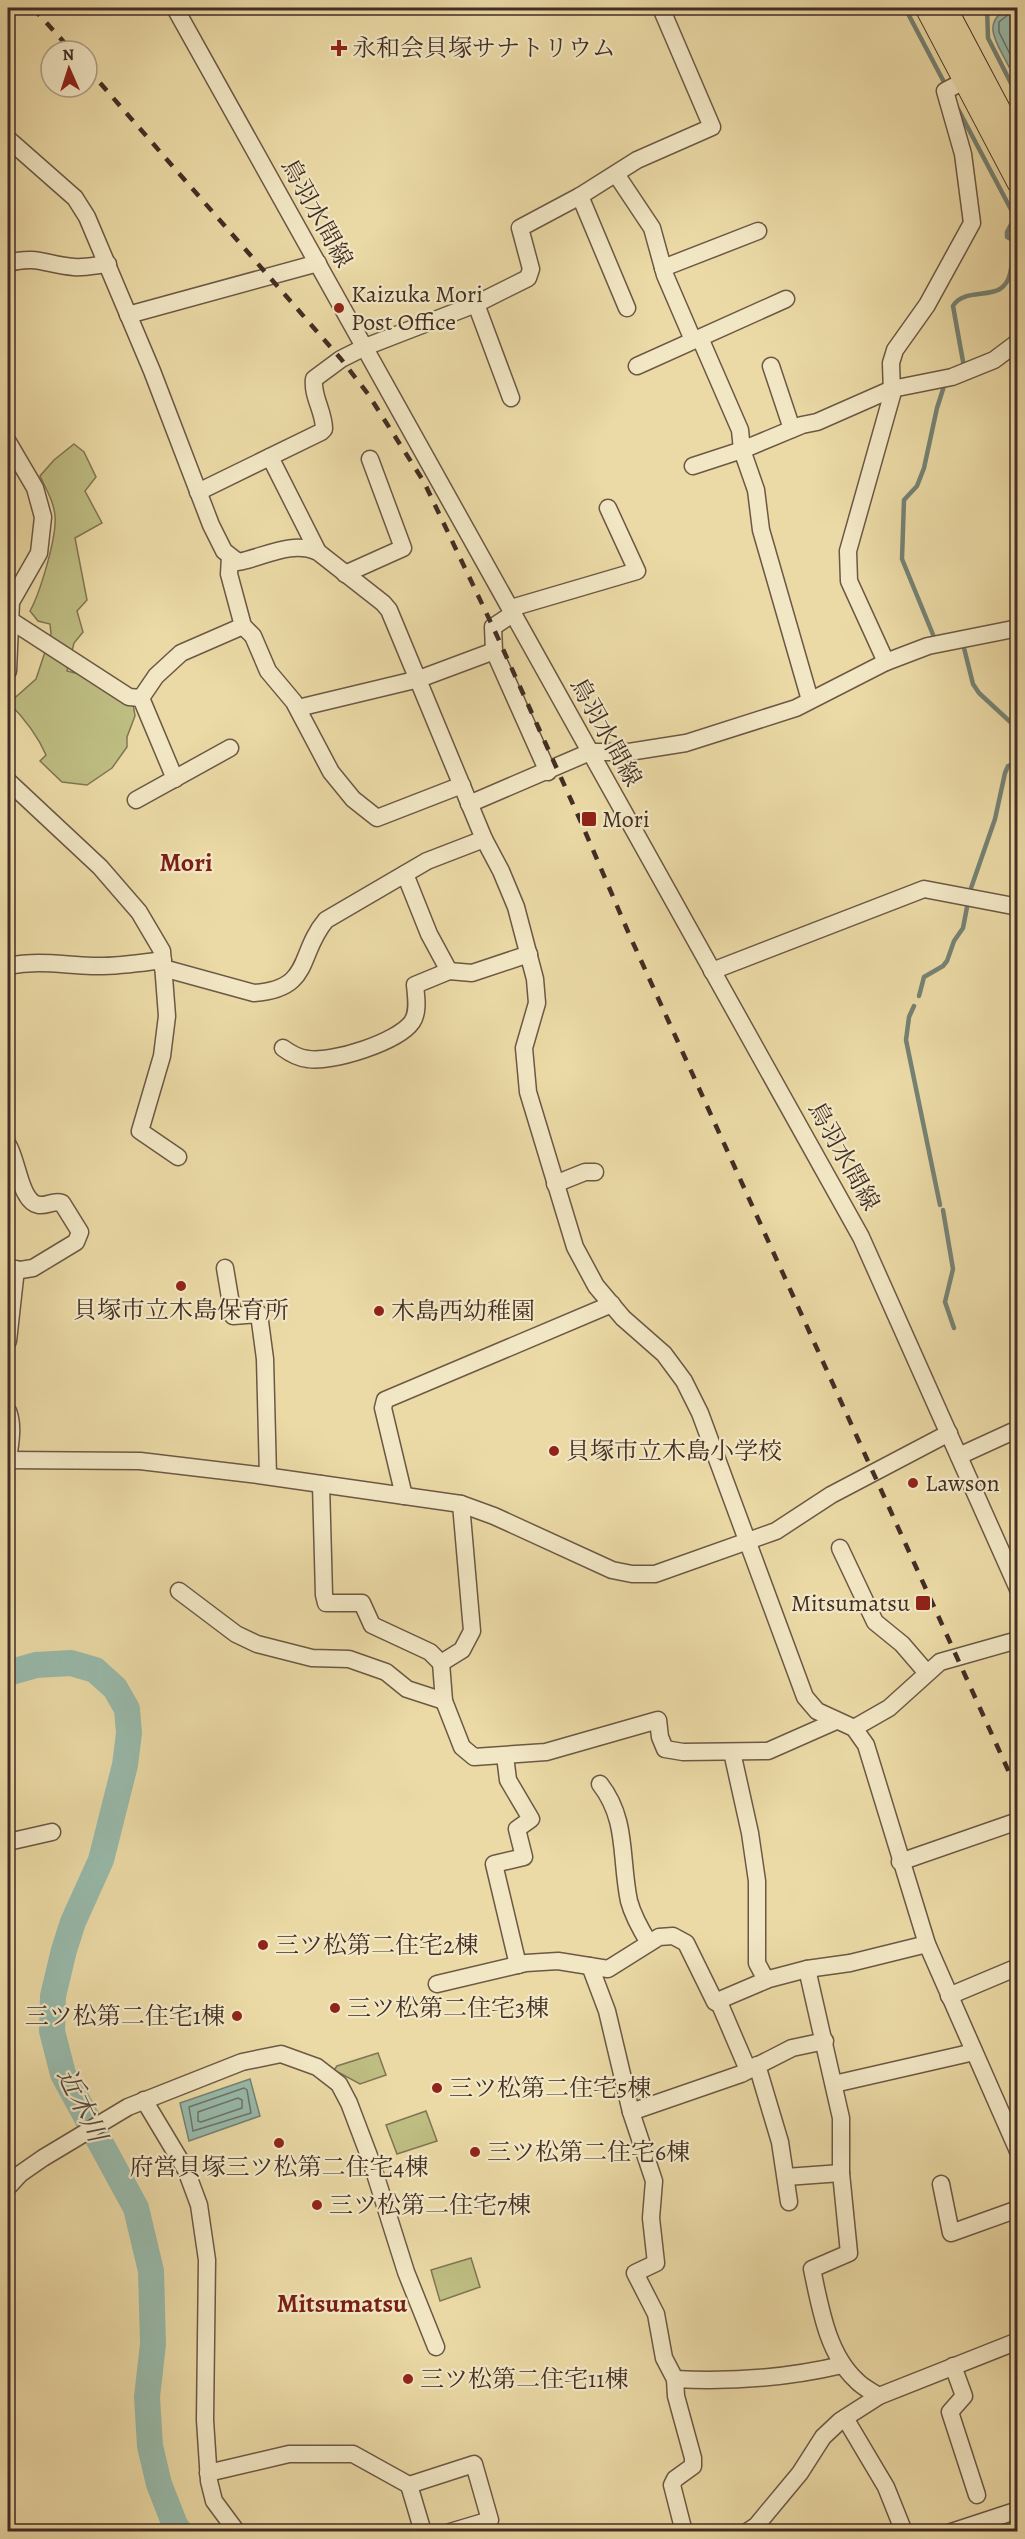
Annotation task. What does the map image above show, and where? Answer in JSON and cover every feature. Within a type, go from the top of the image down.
[{"type":"main road","points":[[926,8],[1017,183]]},
{"type":"main road","points":[[946,8],[1016,138]]},
{"type":"street","name":"鳥羽水間線","points":[[175,8],[861,1237],[1017,1589]]},
{"type":"street","points":[[198,492],[324,429],[323,415],[314,390],[314,379],[340,359],[476,304],[514,287],[531,274],[520,228],[580,196],[637,160],[712,127],[661,8]]},
{"type":"street","points":[[886,662],[849,581],[848,551],[891,389],[891,363],[895,350],[927,305],[972,223],[963,154],[945,91],[964,81]]},
{"type":"street","points":[[8,139],[75,198],[87,217],[224,551],[237,562],[296,546],[318,552],[389,610],[469,804],[516,907],[529,954],[537,1003],[525,1048],[528,1092],[575,1246],[596,1286],[623,1318],[664,1354],[684,1381],[700,1413],[805,1697],[817,1711],[854,1728],[866,1745],[927,1944],[1017,2151]]},
{"type":"street","points":[[616,174],[652,228],[663,268],[740,430],[742,450],[756,490],[761,530],[810,700]]},
{"type":"street","points":[[580,196],[627,308]]},
{"type":"street","points":[[663,268],[758,231]]},
{"type":"street","points":[[8,263],[24,259],[38,259],[74,267],[108,264]]},
{"type":"street","points":[[128,315],[318,263]]},
{"type":"street","points":[[637,366],[786,299]]},
{"type":"street","points":[[476,304],[511,398]]},
{"type":"street","points":[[693,466],[817,422],[891,389],[952,377],[994,360],[1017,342]]},
{"type":"street","points":[[771,366],[792,429]]},
{"type":"street","points":[[8,442],[35,488],[43,517],[39,553],[11,603],[8,671]]},
{"type":"street","points":[[270,457],[318,552]]},
{"type":"street","points":[[345,574],[403,548],[370,459]]},
{"type":"street","points":[[548,772],[494,651],[493,627],[513,610],[637,571],[608,508]]},
{"type":"street","points":[[230,557],[228,574],[243,626],[253,636],[268,670],[298,708],[331,772],[353,799],[377,818],[462,785]]},
{"type":"street","points":[[10,620],[129,697],[141,698]]},
{"type":"street","points":[[141,698],[156,676],[181,653],[243,626]]},
{"type":"street","points":[[469,804],[590,752],[628,752],[686,743],[795,708],[886,662],[928,646],[1017,628]]},
{"type":"street","points":[[298,708],[418,679],[494,651]]},
{"type":"street","points":[[141,698],[175,779]]},
{"type":"street","points":[[136,800],[230,748]]},
{"type":"street","points":[[8,781],[100,867],[139,912],[162,951],[167,1016],[162,1056],[140,1131],[178,1157]]},
{"type":"street","points":[[8,966],[50,962],[92,966],[163,964],[254,993],[268,992],[284,987],[301,971],[317,930],[326,920],[427,861],[484,839]]},
{"type":"street","points":[[405,874],[429,934],[449,971]]},
{"type":"street","points":[[712,971],[924,889],[1017,907]]},
{"type":"street","points":[[283,1048],[294,1056],[309,1060],[341,1056],[375,1044],[401,1031],[412,1021],[416,1005],[415,985],[449,971],[472,973],[529,954]]},
{"type":"street","points":[[8,1145],[14,1155],[24,1194],[31,1202],[41,1206],[56,1201],[62,1203],[80,1232],[76,1242],[33,1268],[12,1270],[11,1323],[8,1341]]},
{"type":"street","points":[[555,1184],[585,1172],[595,1172]]},
{"type":"street","points":[[225,1268],[233,1316],[259,1314],[265,1359],[268,1476]]},
{"type":"street","points":[[404,1496],[383,1408],[385,1400],[612,1304]]},
{"type":"street","points":[[8,1411],[11,1419],[11,1437],[8,1460],[140,1461],[268,1476],[461,1504],[494,1516],[612,1570],[632,1574],[656,1574],[776,1531],[831,1495],[949,1433]]},
{"type":"street","points":[[959,1456],[1017,1429]]},
{"type":"street","points":[[321,1484],[326,1603],[362,1603],[372,1625],[430,1652],[441,1663],[444,1701],[462,1747],[474,1757],[546,1752],[658,1720],[660,1737],[665,1749],[683,1752],[768,1751],[836,1721]]},
{"type":"street","points":[[441,1663],[462,1650],[472,1631],[461,1504]]},
{"type":"street","points":[[840,1548],[875,1622],[902,1644],[927,1673]]},
{"type":"street","points":[[179,1591],[236,1634],[257,1644],[312,1658],[349,1659],[386,1672],[407,1689],[444,1701]]},
{"type":"street","points":[[854,1728],[889,1708],[939,1662],[1017,1640]]},
{"type":"street","points":[[732,1752],[750,1833],[757,1881],[757,1963],[766,1980]]},
{"type":"street","points":[[505,1756],[508,1780],[531,1819],[517,1829],[524,1857],[494,1864],[518,1965]]},
{"type":"street","points":[[600,1784],[612,1799],[618,1815],[630,1903],[638,1925],[649,1943]]},
{"type":"street","points":[[900,1862],[1017,1821]]},
{"type":"street","points":[[8,1842],[52,1832]]},
{"type":"street","points":[[437,1984],[518,1965],[558,1961],[608,1969],[659,1937],[674,1936],[686,1943],[715,2002],[766,1980],[927,1944]]},
{"type":"street","points":[[590,1966],[607,2011],[631,2112],[654,2181],[651,2218],[656,2263],[635,2273],[656,2314],[664,2358],[675,2379],[676,2396],[693,2458],[693,2466],[675,2479],[672,2485],[684,2532]]},
{"type":"street","points":[[949,1996],[1017,1967]]},
{"type":"street","points":[[807,1969],[841,2118],[841,2173],[849,2253],[812,2269],[821,2314],[842,2365],[856,2381],[879,2396]]},
{"type":"street","points":[[718,2000],[752,2067],[780,2142],[789,2202]]},
{"type":"street","points":[[631,2112],[752,2067],[792,2048],[825,2041]]},
{"type":"street","points":[[834,2084],[974,2052]]},
{"type":"street","points":[[8,2187],[20,2174],[43,2158],[128,2107],[144,2100],[199,2081],[242,2062],[281,2054],[317,2067],[339,2084],[349,2103],[406,2272],[436,2347]]},
{"type":"street","points":[[144,2100],[186,2170],[199,2205],[205,2231],[207,2260],[205,2420],[208,2473],[214,2501],[237,2532]]},
{"type":"street","points":[[786,2177],[841,2173]]},
{"type":"street","points":[[941,2184],[951,2233],[1017,2209]]},
{"type":"street","points":[[747,2532],[756,2526],[800,2473],[823,2437],[845,2418],[879,2396],[1017,2341]]},
{"type":"street","points":[[675,2379],[709,2381],[760,2379],[804,2374],[842,2365]]},
{"type":"street","points":[[953,2366],[964,2396],[950,2412],[977,2495]]},
{"type":"street","points":[[845,2418],[886,2487],[904,2532]]},
{"type":"street","points":[[208,2473],[289,2454],[353,2454],[409,2485],[423,2532]]},
{"type":"street","points":[[409,2485],[474,2464],[490,2520],[450,2532]]},
{"type":"street","points":[[951,2532],[1017,2510]]},
{"type":"shaded area","points":[[74,444],[84,452],[96,477],[85,491],[102,523],[75,538],[87,600],[77,611],[83,632],[74,643],[67,671],[83,675],[132,697],[135,716],[127,737],[127,747],[112,768],[87,785],[62,782],[40,761],[46,755],[39,740],[9,703],[36,679],[51,634],[50,624],[38,621],[30,611],[47,565],[55,525],[53,506],[40,476],[54,460]]},
{"type":"shaded area","points":[[378,2053],[386,2075],[360,2084],[334,2070],[337,2066]]},
{"type":"shaded area","points":[[426,2111],[437,2141],[397,2154],[386,2125]]},
{"type":"shaded area","points":[[471,2258],[480,2287],[440,2301],[431,2270]]},
{"type":"water","points":[[1009,8],[1018,8],[1017,62],[1009,67],[996,42],[993,27],[1000,14]]},
{"type":"water","points":[[250,2079],[260,2116],[189,2141],[180,2103]]},
{"type":"waterway","points":[[905,8],[945,84]]},
{"type":"waterway","points":[[987,8],[988,38],[1018,97]]},
{"type":"waterway","points":[[958,109],[1015,217],[1007,232],[1007,237],[1013,240]]},
{"type":"waterway","points":[[964,367],[953,306],[962,298],[995,291],[1006,284],[1011,268],[1013,242],[1018,227]]},
{"type":"waterway","points":[[934,637],[902,559],[904,500],[917,486],[924,468],[945,383]]},
{"type":"waterway","points":[[963,644],[973,684],[979,693],[1018,729]]},
{"type":"waterway","points":[[970,891],[995,819],[1005,773],[1008,766],[1018,762]]},
{"type":"waterway","points":[[919,996],[924,977],[943,966],[947,961],[954,941],[963,928],[968,902]]},
{"type":"waterway","points":[[914,1006],[909,1017],[906,1040],[940,1205]]},
{"type":"waterway","points":[[943,1210],[953,1269],[945,1302],[954,1328]]},
{"type":"waterway","name":"近木川","points":[[8,1673],[36,1665],[71,1663],[95,1670],[115,1688],[127,1709],[129,1733],[125,1765],[101,1860],[73,1922],[64,1950],[53,1996],[52,2031],[63,2074],[136,2208],[151,2271],[153,2344],[147,2397],[150,2446],[159,2484],[180,2532]]},
{"type":"railway","points":[[33,8],[61,39]]},
{"type":"railway","points":[[99,82],[341,359],[368,394],[424,482],[493,627],[629,934],[1018,1792]]},
{"type":"place","name":"永和会貝塚サナトリウム","points":[[339,48]]},
{"type":"place","name":"Kaizuka Mori Post Office","points":[[339,308]]},
{"type":"place","name":"Mori","points":[[589,819]]},
{"type":"place","name":"貝塚市立木島保育所","points":[[181,1286]]},
{"type":"place","name":"木島西幼稚園","points":[[379,1311]]},
{"type":"place","name":"貝塚市立木島小学校","points":[[554,1451]]},
{"type":"place","name":"Lawson","points":[[913,1483]]},
{"type":"place","name":"Mitsumatsu","points":[[923,1603]]},
{"type":"place","name":"三ツ松第二住宅2棟","points":[[263,1945]]},
{"type":"place","name":"三ツ松第二住宅3棟","points":[[335,2008]]},
{"type":"place","name":"三ツ松第二住宅1棟","points":[[237,2016]]},
{"type":"place","name":"三ツ松第二住宅5棟","points":[[437,2088]]},
{"type":"place","name":"府営貝塚三ツ松第二住宅4棟","points":[[279,2143]]},
{"type":"place","name":"三ツ松第二住宅6棟","points":[[475,2152]]},
{"type":"place","name":"三ツ松第二住宅7棟","points":[[317,2205]]},
{"type":"place","name":"三ツ松第二住宅11棟","points":[[408,2379]]},
{"type":"district","name":"Mori","points":[[186,862]]},
{"type":"district","name":"Mitsumatsu","points":[[342,2303]]}]
